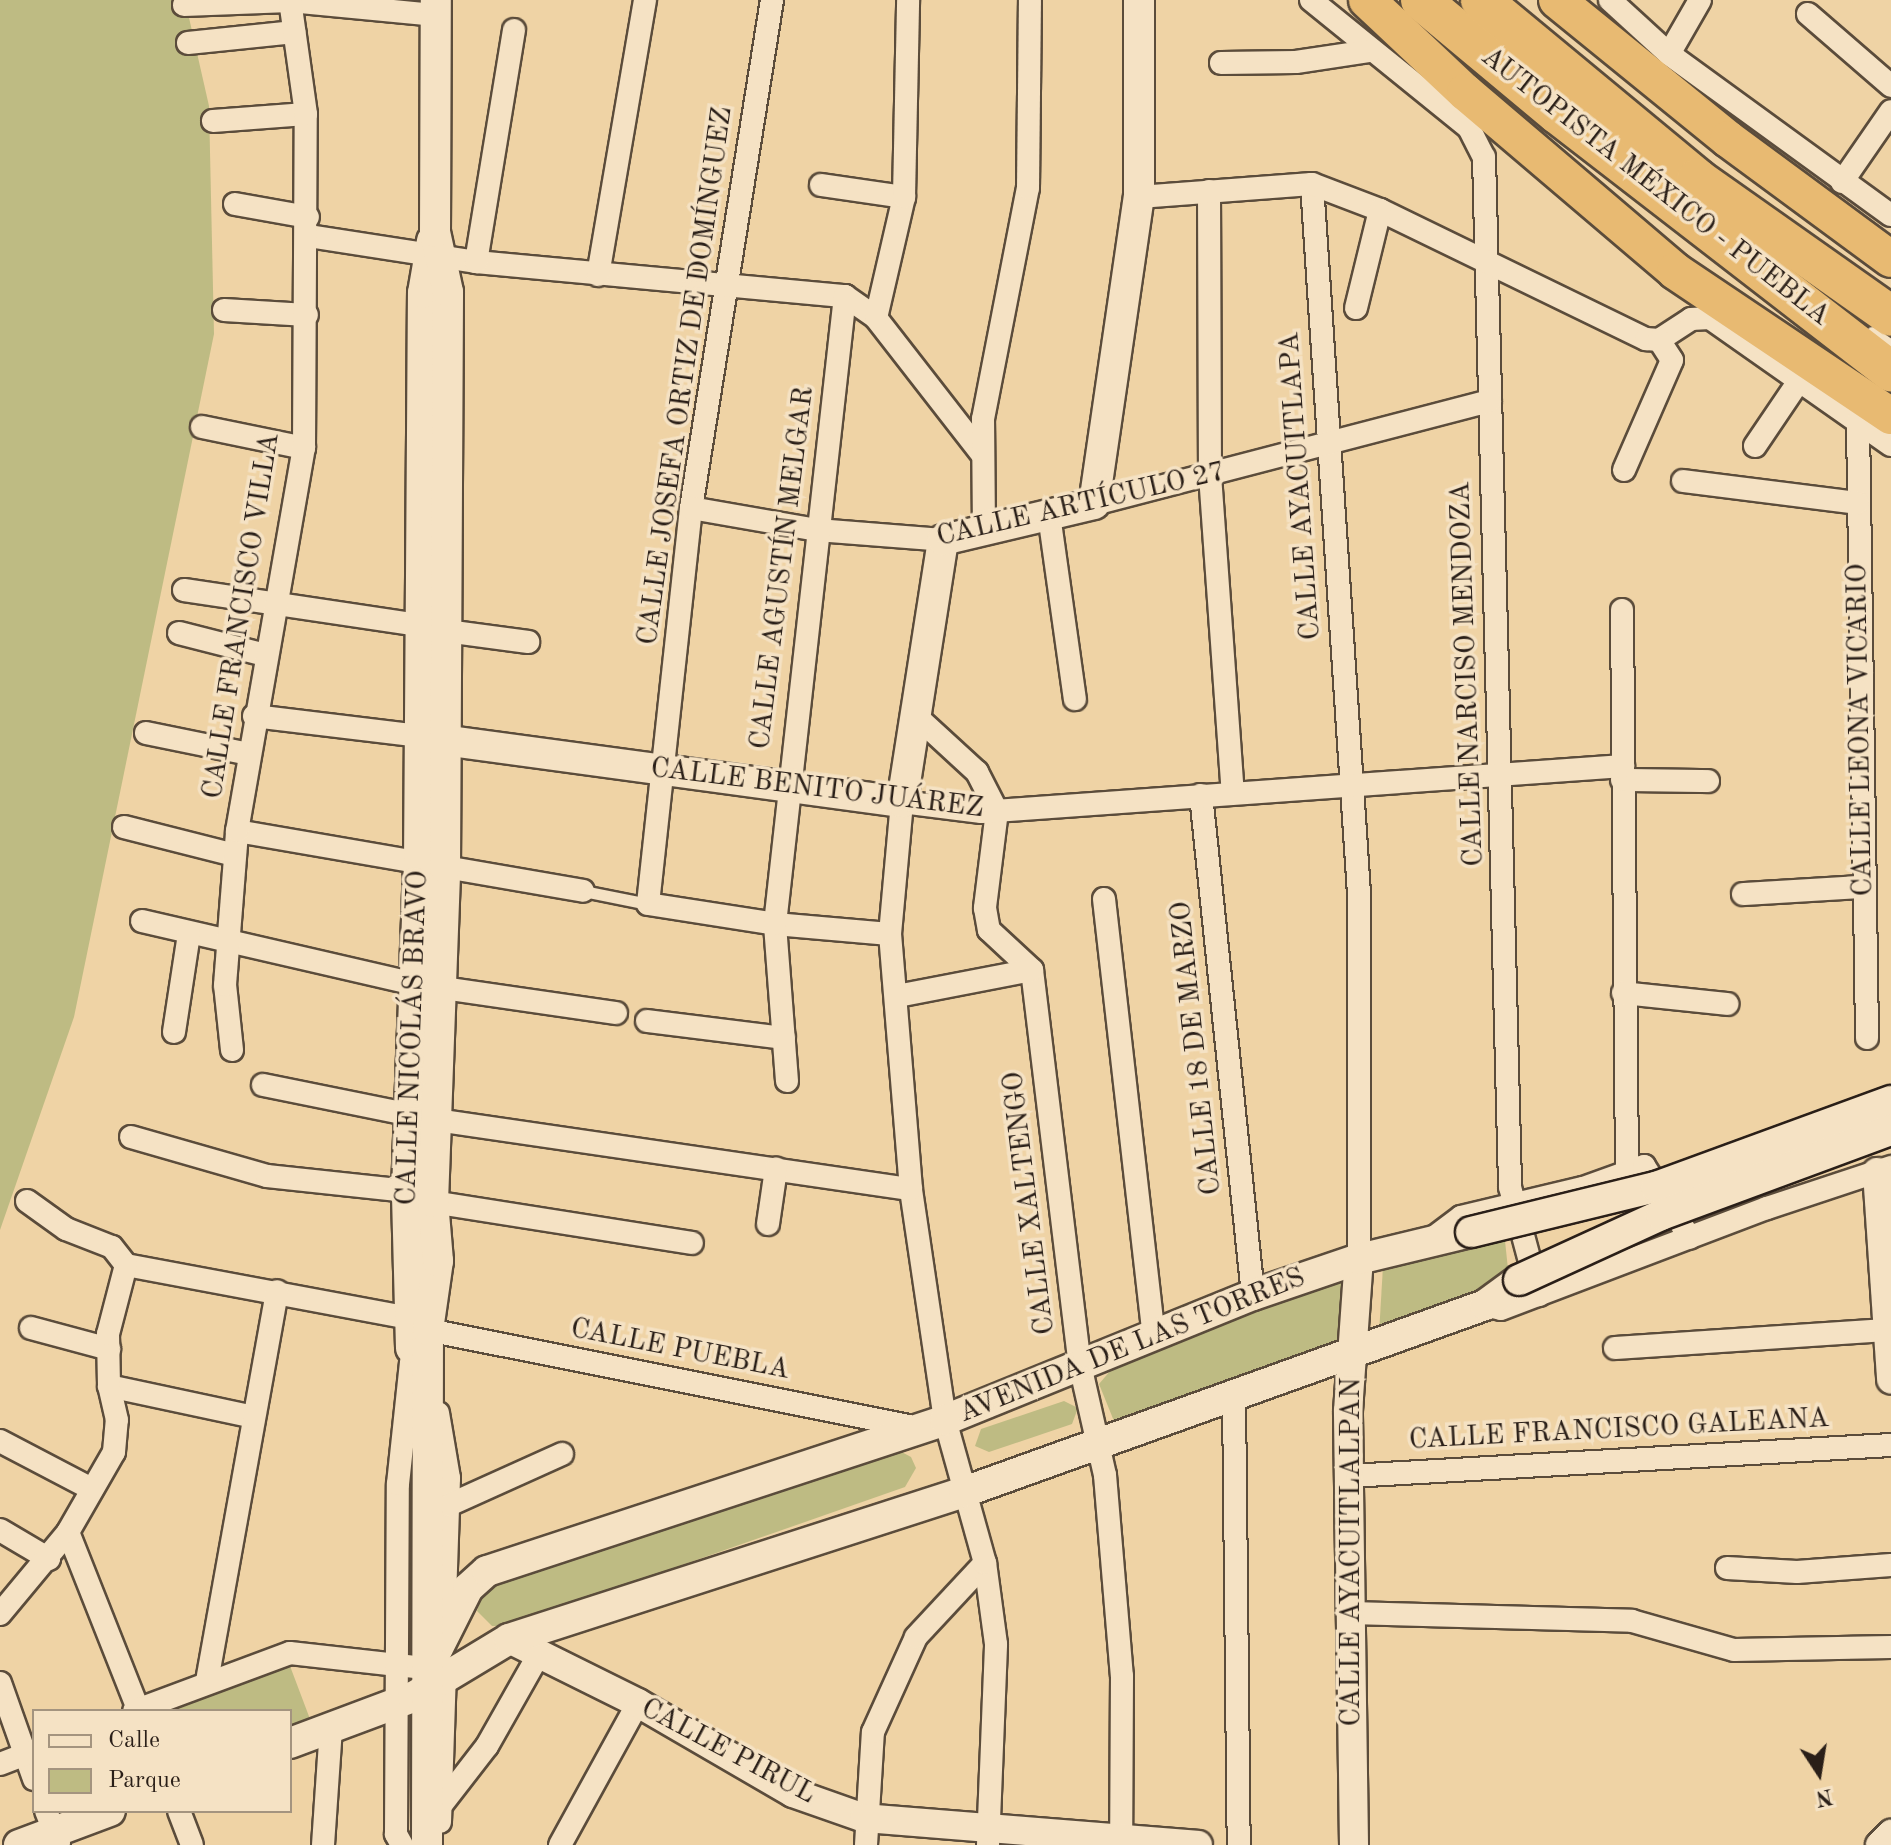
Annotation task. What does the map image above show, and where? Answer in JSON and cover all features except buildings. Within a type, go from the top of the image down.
[{"type":"highway","points":[[1367,0],[1489,132],[1874,419]]},
{"type":"highway","name":"AUTOPISTA MÉXICO - PUEBLA","points":[[1421,0],[1558,114],[1891,371]]},
{"type":"highway","points":[[1557,0],[1728,139],[1891,259]]},
{"type":"highway","name":"AUTOPISTA MÉXICO - PUEBLA","points":[[1473,2],[1878,322]]},
{"type":"main road","points":[[1094,504],[1139,197],[1139,0]]},
{"type":"main road","name":"CALLE NICOLÁS BRAVO","points":[[409,1845],[418,1681],[420,1342],[438,1261],[420,1196],[432,866],[432,628],[448,292],[436,249],[436,7]]},
{"type":"main road","name":"CALLE ARTÍCULO 27","points":[[943,540],[1094,504]]},
{"type":"main road","points":[[902,802],[943,540]]},
{"type":"main road","name":"CALLE BENITO JUÁREZ","points":[[432,739],[902,802]]},
{"type":"main road","name":"AVENIDA DE LAS TORRES","points":[[418,1681],[468,1588],[487,1571],[933,1424],[1253,1295],[1359,1259],[1656,1187],[1891,1101]]},
{"type":"main road","points":[[292,1742],[331,1727],[418,1681],[509,1639],[964,1492],[1485,1305],[1529,1288],[1661,1215],[1891,1130]]},
{"type":"main road","name":"CALLE NICOLÁS BRAVO","points":[[418,1681],[430,1845]]},
{"type":"main road","points":[[19,1845],[54,1829],[104,1813]]},
{"type":"street","points":[[598,275],[645,0]]},
{"type":"street","name":"CALLE JOSEFA ORTIZ DE DOMÍNGUEZ","points":[[648,904],[691,508],[772,0]]},
{"type":"street","points":[[876,318],[904,197],[908,0]]},
{"type":"street","points":[[984,531],[981,453],[1028,188],[1030,0]]},
{"type":"street","points":[[1610,0],[1669,54],[1891,215]]},
{"type":"street","points":[[1669,54],[1700,0]]},
{"type":"street","points":[[184,5],[290,1],[436,7]]},
{"type":"street","name":"CALLE FRANCISCO VILLA","points":[[232,1050],[227,944],[237,831],[254,716],[304,448],[308,227],[306,114],[290,1]]},
{"type":"street","points":[[1315,2],[1370,51],[1469,128],[1489,132]]},
{"type":"street","points":[[1808,14],[1891,86]]},
{"type":"street","points":[[476,262],[514,30]]},
{"type":"street","points":[[188,43],[294,32]]},
{"type":"street","points":[[1221,63],[1296,62],[1370,51]]},
{"type":"street","points":[[1842,182],[1891,111]]},
{"type":"street","points":[[213,121],[306,114]]},
{"type":"street","name":"CALLE NARCISO MENDOZA","points":[[1489,132],[1484,157],[1486,263],[1510,1187],[1517,1205],[1529,1288]]},
{"type":"street","points":[[1139,197],[1312,184],[1380,210],[1646,339],[1659,340],[1691,319],[1710,318],[1799,381],[1874,419],[1891,445]]},
{"type":"street","name":"CALLE AYACUITLAPA","points":[[1312,184],[1359,894],[1359,1259]]},
{"type":"street","points":[[821,185],[904,197]]},
{"type":"street","points":[[1209,191],[1210,475],[1233,793]]},
{"type":"street","points":[[235,204],[308,227],[436,249],[476,262],[845,296],[876,318],[981,453]]},
{"type":"street","points":[[1356,308],[1380,210]]},
{"type":"street","name":"CALLE AGUSTÍN MELGAR","points":[[787,1081],[775,924],[787,787],[845,296]]},
{"type":"street","points":[[224,310],[307,315]]},
{"type":"street","points":[[1624,470],[1672,360],[1659,340]]},
{"type":"street","points":[[1755,446],[1799,381]]},
{"type":"street","name":"CALLE ARTÍCULO 27","points":[[1094,504],[1490,401]]},
{"type":"street","name":"CALLE LEONA VICARIO","points":[[1867,1038],[1862,887],[1858,503],[1874,419]]},
{"type":"street","points":[[202,427],[304,448]]},
{"type":"street","points":[[1683,481],[1858,503]]},
{"type":"street","name":"CALLE ARTÍCULO 27","points":[[691,508],[817,530],[943,540]]},
{"type":"street","points":[[1049,515],[1075,699]]},
{"type":"street","points":[[184,590],[528,642]]},
{"type":"street","points":[[1622,610],[1623,993],[1627,1172]]},
{"type":"street","points":[[179,633],[265,655]]},
{"type":"street","name":"CALLE BENITO JUÁREZ","points":[[254,716],[432,739]]},
{"type":"street","points":[[916,716],[977,772],[997,811],[985,908],[989,930],[1032,970]]},
{"type":"street","points":[[146,733],[249,754]]},
{"type":"street","name":"CALLE BENITO JUÁREZ","points":[[902,802],[997,811],[1501,773],[1622,773],[1708,781]]},
{"type":"street","name":"CALLE 18 DE MARZO","points":[[1201,795],[1253,1295]]},
{"type":"street","points":[[902,802],[890,934],[933,1424],[964,1492],[985,1563],[996,1644],[988,1838]]},
{"type":"street","points":[[124,827],[235,855]]},
{"type":"street","points":[[237,831],[583,891]]},
{"type":"street","points":[[1743,894],[1862,887]]},
{"type":"street","points":[[1104,899],[1154,1335]]},
{"type":"street","points":[[648,904],[775,924],[890,934]]},
{"type":"street","points":[[142,921],[227,944],[428,986]]},
{"type":"street","points":[[174,1032],[189,934]]},
{"type":"street","points":[[897,996],[1032,970]]},
{"type":"street","name":"CALLE XALTENGO","points":[[1032,970],[1080,1365],[1105,1475],[1122,1676],[1121,1843]]},
{"type":"street","name":"CALLE NICOLÁS BRAVO","points":[[428,986],[616,1013]]},
{"type":"street","points":[[1623,993],[1727,1004]]},
{"type":"street","points":[[647,1021],[784,1038]]},
{"type":"street","points":[[263,1085],[424,1116],[911,1189]]},
{"type":"street","points":[[131,1137],[267,1176],[420,1196],[692,1243]]},
{"type":"street","points":[[1427,1242],[1461,1217],[1517,1205],[1644,1166],[1690,1238]]},
{"type":"street","points":[[768,1224],[776,1169]]},
{"type":"street","points":[[1529,1288],[1690,1238],[1884,1169],[1886,1330],[1891,1380]]},
{"type":"street","points":[[0,1614],[49,1559],[68,1532],[114,1452],[117,1420],[109,1386],[109,1349],[126,1265],[112,1247],[66,1229],[27,1201]]},
{"type":"street","name":"CALLE AYACUITLALPAN","points":[[1354,1845],[1350,1476],[1352,1352],[1359,1259]]},
{"type":"street","name":"CALLE PUEBLA","points":[[126,1265],[277,1291],[420,1342],[933,1424]]},
{"type":"street","points":[[207,1681],[277,1291]]},
{"type":"street","points":[[31,1328],[109,1349]]},
{"type":"street","points":[[1615,1348],[1886,1330]]},
{"type":"street","points":[[420,1342],[449,1505],[444,1633]]},
{"type":"street","points":[[109,1386],[254,1417]]},
{"type":"street","points":[[1234,1395],[1239,1845]]},
{"type":"street","points":[[0,1441],[92,1489]]},
{"type":"street","name":"CALLE FRANCISCO GALEANA","points":[[1350,1476],[1891,1445]]},
{"type":"street","points":[[449,1505],[562,1454]]},
{"type":"street","points":[[0,1530],[49,1559]]},
{"type":"street","points":[[68,1532],[137,1709]]},
{"type":"street","points":[[865,1831],[873,1732],[916,1637],[985,1563]]},
{"type":"street","points":[[1727,1568],[1797,1572],[1891,1565]]},
{"type":"street","points":[[1351,1613],[1632,1621],[1734,1650],[1891,1647]]},
{"type":"street","name":"CALLE PIRUL","points":[[509,1639],[638,1703],[865,1831],[1198,1845]]},
{"type":"street","points":[[139,1709],[207,1681],[290,1653],[418,1681]]},
{"type":"street","points":[[430,1845],[442,1804],[487,1746],[539,1654]]},
{"type":"street","points":[[418,1681],[442,1804]]},
{"type":"street","points":[[402,1845],[396,1834],[418,1681]]},
{"type":"street","points":[[0,1683],[29,1753],[0,1764]]},
{"type":"street","points":[[560,1845],[638,1703]]},
{"type":"street","points":[[323,1845],[331,1727]]},
{"type":"street","points":[[180,1813],[192,1845]]},
{"type":"street","points":[[1880,1845],[1891,1834]]},
{"type":"lane","points":[[1442,0],[1671,193],[1801,283]]},
{"type":"lane","points":[[1473,2],[1665,170],[1891,330]]},
{"type":"lane","points":[[1878,322],[1891,345]]},
{"type":"lane","points":[[583,891],[648,904]]},
{"type":"green space","points":[[0,0],[185,0],[209,106],[214,334],[74,1017],[0,1230]]},
{"type":"green space","points":[[1496,1233],[1505,1241],[1508,1269],[1501,1285],[1379,1334],[1383,1266]]},
{"type":"green space","points":[[1349,1274],[1339,1350],[1118,1431],[1099,1384],[1122,1357]]},
{"type":"green space","points":[[1064,1401],[1078,1408],[1072,1424],[989,1452],[975,1446],[981,1429]]},
{"type":"green space","points":[[898,1450],[911,1457],[916,1468],[905,1487],[508,1626],[492,1626],[477,1611],[485,1584]]},
{"type":"green space","points":[[290,1666],[310,1719],[292,1725],[292,1709],[176,1709]]}]
